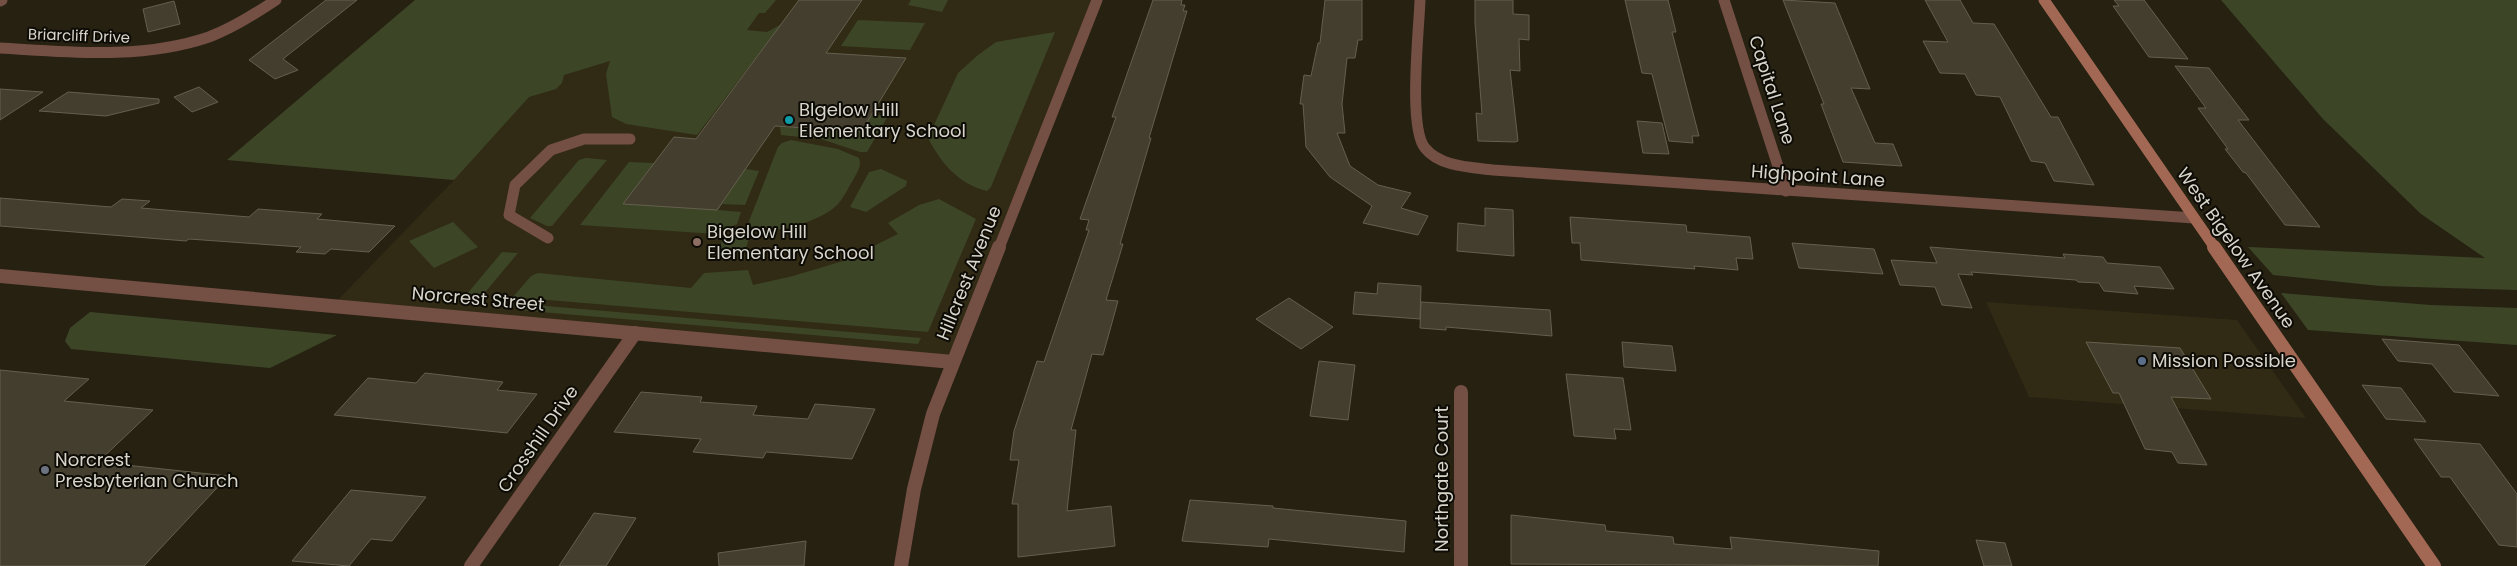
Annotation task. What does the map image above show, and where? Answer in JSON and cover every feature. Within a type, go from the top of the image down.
[{"type":"main road","name":"West Bigelow Avenue","points":[[2044,0],[2434,566]]},
{"type":"street","name":"Briarcliff Drive","points":[[0,48],[126,54],[161,50],[214,35],[247,20],[276,0]]},
{"type":"street","name":"Hillcrest Avenue","points":[[901,566],[907,516],[919,463],[952,362],[1097,0]]},
{"type":"street","name":"Highpoint Lane","points":[[1420,0],[1416,114],[1418,133],[1421,143],[1428,152],[1441,160],[1457,165],[1493,170],[2194,218]]},
{"type":"street","name":"Capital Lane","points":[[1724,0],[1786,191]]},
{"type":"street","points":[[548,238],[509,215],[515,185],[551,150],[584,138],[630,139]]},
{"type":"street","name":"Norcrest Street","points":[[0,276],[952,362]]},
{"type":"street","name":"Crosshill Drive","points":[[471,566],[635,333]]},
{"type":"street","name":"Northgate Court","points":[[1460,566],[1461,392]]},
{"type":"shaded area","name":"Bigelow Hill Elementary School","points":[[415,0],[1097,0],[953,362],[333,305],[454,180],[227,160]]},
{"type":"shaded area","points":[[1986,302],[2237,320],[2306,418],[2029,397]]},
{"type":"green space","points":[[415,0],[776,0],[765,13],[759,13],[747,30],[767,32],[780,25],[807,26],[774,34],[697,135],[626,124],[612,117],[606,74],[610,61],[564,75],[562,83],[556,89],[529,97],[454,180],[227,160]]},
{"type":"green space","points":[[911,0],[948,0],[942,12],[908,5]]},
{"type":"green space","points":[[2221,0],[2517,0],[2517,290],[2380,286],[2273,275],[2248,247],[2485,258],[2421,214],[2323,119]]},
{"type":"green space","points":[[858,20],[925,23],[910,50],[841,46]]},
{"type":"green space","points":[[1055,32],[991,187],[987,191],[967,183],[951,171],[928,138],[958,73],[996,42]]},
{"type":"green space","points":[[872,114],[888,116],[867,152],[860,152],[821,139],[781,135],[780,127],[861,132]]},
{"type":"green space","points":[[791,140],[838,149],[859,158],[860,164],[857,172],[839,203],[829,212],[808,222],[783,229],[761,230],[752,228],[749,221],[778,147],[782,143]]},
{"type":"green space","points":[[663,152],[753,159],[746,169],[759,171],[745,205],[722,204],[718,210],[741,212],[737,224],[716,234],[580,225],[629,162],[654,163]]},
{"type":"green space","points":[[586,158],[607,160],[552,226],[547,226],[530,218],[579,160]]},
{"type":"green space","points":[[881,169],[907,181],[906,186],[866,212],[850,207],[869,172]]},
{"type":"green space","points":[[939,199],[976,219],[928,332],[513,297],[531,276],[538,273],[691,288],[704,273],[748,270],[753,285],[793,276],[843,261],[898,234],[888,223],[919,205]]},
{"type":"green space","points":[[453,222],[478,247],[434,268],[409,241]]},
{"type":"green space","points":[[739,233],[745,234],[749,238],[745,252],[719,253],[722,239]]},
{"type":"green space","points":[[502,252],[518,253],[483,295],[467,294]]},
{"type":"green space","points":[[2281,293],[2431,305],[2517,308],[2517,345],[2308,330]]},
{"type":"green space","points":[[511,303],[921,338],[918,344],[517,310]]},
{"type":"green space","points":[[90,312],[337,335],[270,368],[71,349],[65,341],[70,328]]},
{"type":"building","points":[[326,0],[357,0],[283,59],[298,70],[275,79],[249,60]]},
{"type":"building","name":"BIgelow Hill Elementary School","points":[[799,0],[862,0],[826,53],[906,58],[861,132],[775,126],[717,210],[623,204],[674,137],[696,139]]},
{"type":"building","points":[[1153,0],[1182,0],[1181,5],[1185,5],[1183,11],[1187,11],[1149,138],[1151,138],[1120,244],[1123,244],[1106,300],[1118,301],[1103,355],[1092,354],[1071,430],[1076,430],[1067,511],[1111,506],[1115,546],[1018,557],[1018,504],[1012,504],[1019,460],[1010,460],[1014,431],[1037,361],[1044,362],[1089,230],[1086,230],[1089,220],[1080,219],[1116,117],[1112,117]]},
{"type":"building","points":[[1325,0],[1362,0],[1362,40],[1358,40],[1355,58],[1347,58],[1342,104],[1345,133],[1337,133],[1350,166],[1378,185],[1411,193],[1401,208],[1428,216],[1418,235],[1363,223],[1372,206],[1330,177],[1306,147],[1303,104],[1300,104],[1304,75],[1311,76],[1318,43],[1320,43]]},
{"type":"building","points":[[1475,0],[1513,0],[1513,14],[1529,15],[1529,40],[1519,39],[1520,71],[1510,70],[1518,141],[1515,142],[1478,141],[1476,113],[1482,114]]},
{"type":"building","points":[[1625,0],[1668,0],[1676,32],[1672,32],[1699,136],[1692,136],[1693,143],[1669,141],[1652,74],[1642,73]]},
{"type":"building","points":[[1783,0],[1835,3],[1870,89],[1851,88],[1875,143],[1893,144],[1902,166],[1843,162],[1821,104],[1824,104]]},
{"type":"building","points":[[1925,0],[1960,0],[1973,23],[1994,24],[2051,117],[2058,117],[2094,185],[2054,181],[2045,163],[2031,161],[2000,97],[1976,95],[1965,74],[1940,73],[1923,41],[1948,42]]},
{"type":"building","points":[[2114,0],[2144,0],[2188,59],[2149,57],[2113,6],[2119,6]]},
{"type":"building","points":[[174,1],[180,24],[148,32],[143,9]]},
{"type":"building","points":[[2175,66],[2209,68],[2249,120],[2238,120],[2320,227],[2285,225],[2246,173],[2243,172],[2225,149],[2228,149],[2198,108],[2206,108]]},
{"type":"building","points":[[199,87],[218,102],[192,112],[174,97]]},
{"type":"building","points":[[0,89],[43,92],[0,120]]},
{"type":"building","points":[[68,92],[159,99],[159,103],[106,116],[39,111]]},
{"type":"building","points":[[1637,121],[1662,123],[1669,154],[1643,153]]},
{"type":"building","points":[[0,198],[111,207],[122,199],[150,201],[141,208],[249,217],[258,209],[322,214],[317,219],[395,226],[369,252],[331,249],[325,254],[296,252],[301,247],[189,239],[186,241],[0,226]]},
{"type":"building","points":[[1485,208],[1513,210],[1514,256],[1457,251],[1458,223],[1485,226]]},
{"type":"building","points":[[1570,217],[1686,225],[1687,232],[1750,237],[1753,259],[1736,258],[1738,270],[1694,266],[1695,269],[1581,260],[1580,243],[1572,243]]},
{"type":"building","points":[[1792,243],[1874,249],[1883,274],[1799,268]]},
{"type":"building","points":[[1930,247],[2065,258],[2063,254],[2103,257],[2107,263],[2160,267],[2174,289],[2134,286],[2138,294],[2104,291],[2099,283],[1971,272],[1973,275],[1958,274],[1972,308],[1942,305],[1935,287],[1900,285],[1891,260],[1937,263]]},
{"type":"building","points":[[1378,283],[1421,286],[1420,319],[1353,314],[1355,292],[1377,294]]},
{"type":"building","points":[[1289,298],[1333,327],[1301,349],[1256,319]]},
{"type":"building","points":[[1421,302],[1550,310],[1552,336],[1446,327],[1446,330],[1420,328]]},
{"type":"building","points":[[2382,339],[2459,345],[2499,396],[2454,392],[2432,364],[2398,361]]},
{"type":"building","points":[[1622,342],[1672,346],[1676,371],[1624,367]]},
{"type":"building","points":[[2086,342],[2180,348],[2211,399],[2171,397],[2207,465],[2178,463],[2172,452],[2145,449],[2119,393],[2113,393]]},
{"type":"building","points":[[1319,361],[1355,365],[1348,420],[1310,416]]},
{"type":"building","name":"Norcrest Presbyterian Church","points":[[0,370],[89,379],[64,401],[153,410],[98,462],[228,476],[144,566],[0,566]]},
{"type":"building","points":[[425,373],[503,382],[497,390],[537,394],[507,433],[334,415],[368,378],[416,383]]},
{"type":"building","points":[[1566,374],[1623,378],[1631,430],[1614,429],[1616,439],[1574,436]]},
{"type":"building","points":[[2362,385],[2401,388],[2426,422],[2386,419]]},
{"type":"building","points":[[641,392],[702,397],[700,402],[757,406],[753,415],[808,419],[815,404],[875,409],[852,459],[766,452],[763,458],[693,452],[701,439],[614,432]]},
{"type":"building","points":[[2414,439],[2480,444],[2517,494],[2517,547],[2499,545],[2450,477],[2441,477]]},
{"type":"building","points":[[351,490],[426,497],[392,541],[371,539],[349,566],[292,561]]},
{"type":"building","points":[[1190,500],[1273,506],[1273,508],[1406,521],[1404,552],[1269,539],[1268,547],[1182,541]]},
{"type":"building","points":[[594,513],[636,518],[606,566],[559,566]]},
{"type":"building","points":[[1511,515],[1605,525],[1606,531],[1673,537],[1674,544],[1732,549],[1730,537],[1879,551],[1878,566],[1511,564]]},
{"type":"building","points":[[1976,540],[2005,543],[2012,566],[1984,566]]},
{"type":"building","points":[[806,541],[804,566],[719,566],[718,553]]},
{"type":"place","name":"BIgelow Hill Elementary School","points":[[789,120]]},
{"type":"place","name":"Bigelow Hill Elementary School","points":[[697,242]]},
{"type":"place","name":"Mission Possible","points":[[2142,361]]},
{"type":"place","name":"Norcrest Presbyterian Church","points":[[45,470]]}]
